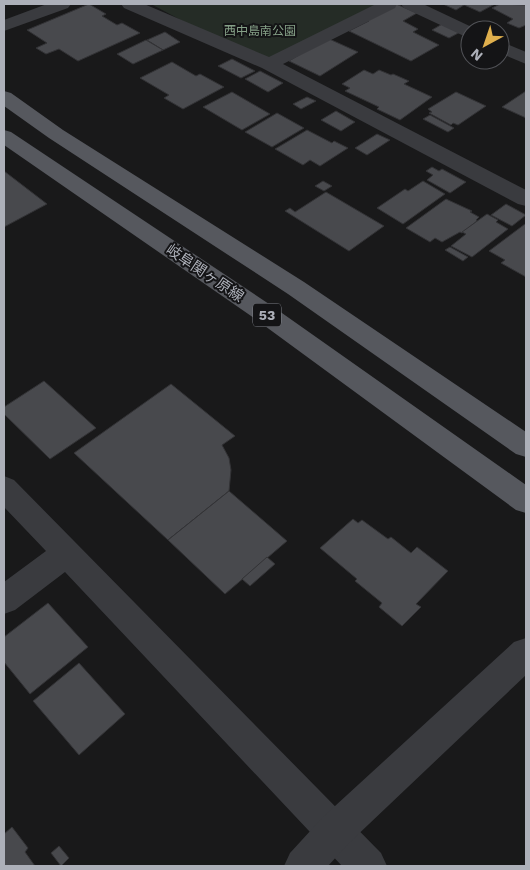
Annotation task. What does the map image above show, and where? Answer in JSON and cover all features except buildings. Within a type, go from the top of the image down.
[{"type":"main road","name":"53","points":[[4,96],[56,134],[296,288],[526,446]]},
{"type":"main road","name":"岐阜関ヶ原線","points":[[4,136],[263,312],[526,500]]},
{"type":"street","points":[[4,26],[62,4]]},
{"type":"street","points":[[130,4],[269,64],[526,199]]},
{"type":"street","points":[[269,64],[389,4]]},
{"type":"street","points":[[410,4],[460,27]]},
{"type":"street","points":[[510,51],[526,59]]},
{"type":"street","points":[[4,488],[336,830],[368,866]]},
{"type":"street","points":[[4,600],[66,553]]},
{"type":"street","points":[[303,866],[336,830],[526,653]]},
{"type":"green space","name":"西中島南公園","points":[[151,4],[379,4],[261,63]]}]
